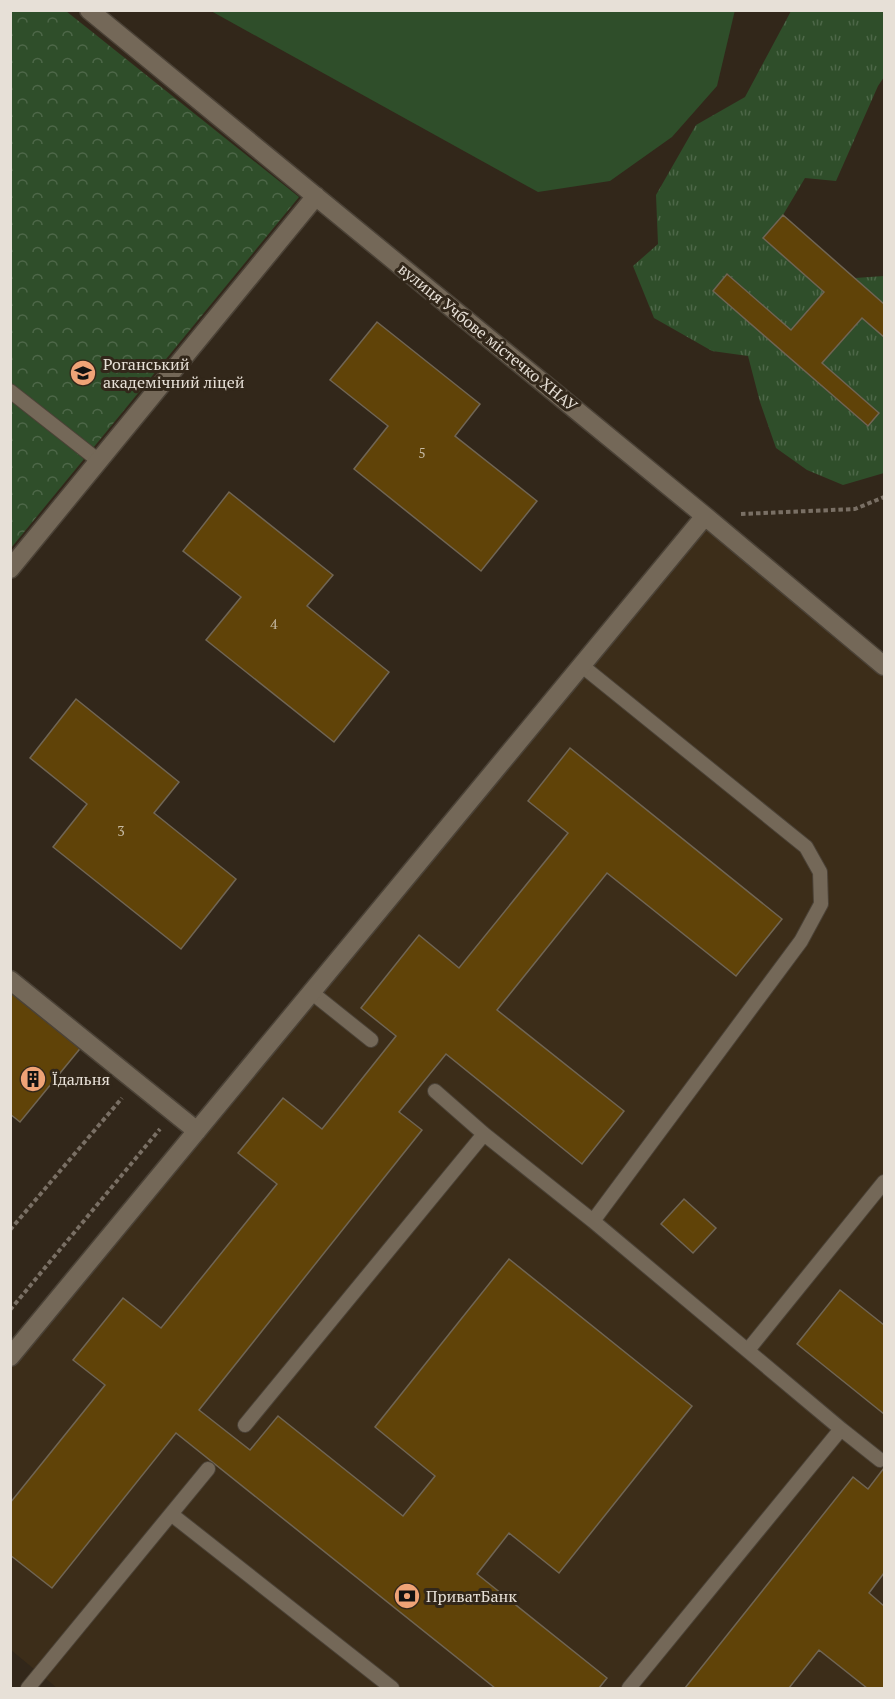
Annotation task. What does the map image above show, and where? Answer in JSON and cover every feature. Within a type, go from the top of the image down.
[{"type":"street","name":"вулиця Учбове містечко ХНАУ","points":[[89,10],[885,666]]},
{"type":"street","points":[[10,569],[315,196]]},
{"type":"street","points":[[10,1357],[705,516]]},
{"type":"street","points":[[10,980],[197,1131]]},
{"type":"lane","points":[[10,391],[99,461]]},
{"type":"lane","points":[[581,665],[806,847],[820,872],[821,904],[801,941],[593,1221]]},
{"type":"lane","points":[[311,992],[371,1040]]},
{"type":"lane","points":[[435,1091],[484,1134],[593,1221],[880,1460]]},
{"type":"lane","points":[[245,1425],[484,1134]]},
{"type":"lane","points":[[748,1350],[885,1182]]},
{"type":"lane","points":[[629,1689],[841,1429]]},
{"type":"lane","points":[[28,1689],[208,1469]]},
{"type":"lane","points":[[171,1514],[392,1689]]},
{"type":"path","points":[[705,516],[855,509],[885,497]]},
{"type":"path","points":[[10,1230],[136,1081]]},
{"type":"path","points":[[10,1310],[174,1112]]},
{"type":"shaded area","points":[[705,516],[884,666],[884,1688],[57,1688],[11,1650],[11,1357]]},
{"type":"green space","points":[[735,10],[717,86],[672,137],[610,181],[538,192],[211,11]]},
{"type":"green space","name":"Роганський академічний ліцей","points":[[11,11],[66,11],[299,197],[11,548]]},
{"type":"green space","points":[[791,11],[884,11],[884,77],[836,181],[805,178],[783,215],[763,238],[824,292],[791,330],[728,274],[713,291],[867,426],[879,413],[822,363],[862,318],[884,337],[884,473],[843,485],[807,470],[776,448],[760,402],[748,356],[712,351],[654,318],[633,266],[658,244],[656,195],[696,125],[745,97]]},
{"type":"green space","points":[[884,276],[884,304],[855,278]]},
{"type":"building","points":[[783,215],[884,304],[884,337],[862,318],[822,363],[879,413],[868,426],[713,291],[727,274],[791,330],[824,292],[763,238]]},
{"type":"building","points":[[377,322],[480,404],[455,436],[537,501],[481,571],[354,469],[388,426],[330,380]]},
{"type":"building","points":[[229,492],[333,575],[307,606],[389,672],[334,742],[206,640],[241,597],[183,551]]},
{"type":"building","points":[[76,699],[179,782],[154,813],[236,879],[181,949],[53,847],[87,804],[30,758]]},
{"type":"building","points":[[570,748],[782,919],[736,976],[607,873],[497,1010],[624,1111],[582,1164],[446,1054],[399,1112],[422,1130],[199,1410],[250,1450],[278,1416],[403,1516],[435,1476],[375,1427],[509,1259],[692,1406],[559,1573],[509,1533],[477,1574],[607,1678],[599,1688],[495,1688],[176,1433],[52,1588],[10,1555],[10,1503],[105,1385],[73,1360],[123,1298],[161,1328],[277,1184],[238,1153],[283,1098],[322,1129],[396,1036],[361,1008],[419,935],[459,968],[568,833],[528,801]]},
{"type":"building","name":"Їдальня","points":[[10,986],[83,1045],[20,1122],[10,1114]]},
{"type":"building","points":[[684,1199],[716,1228],[693,1253],[661,1224]]},
{"type":"building","points":[[840,1290],[884,1325],[884,1414],[797,1344]]},
{"type":"building","points":[[884,1468],[884,1573],[869,1593],[884,1606],[884,1688],[867,1688],[819,1650],[789,1688],[685,1688],[853,1477],[868,1489]]},
{"type":"place","name":"Роганський академічний ліцей","points":[[83,373]]},
{"type":"place","name":"Їдальня","points":[[33,1079]]},
{"type":"place","name":"ПриватБанк","points":[[407,1596]]}]
